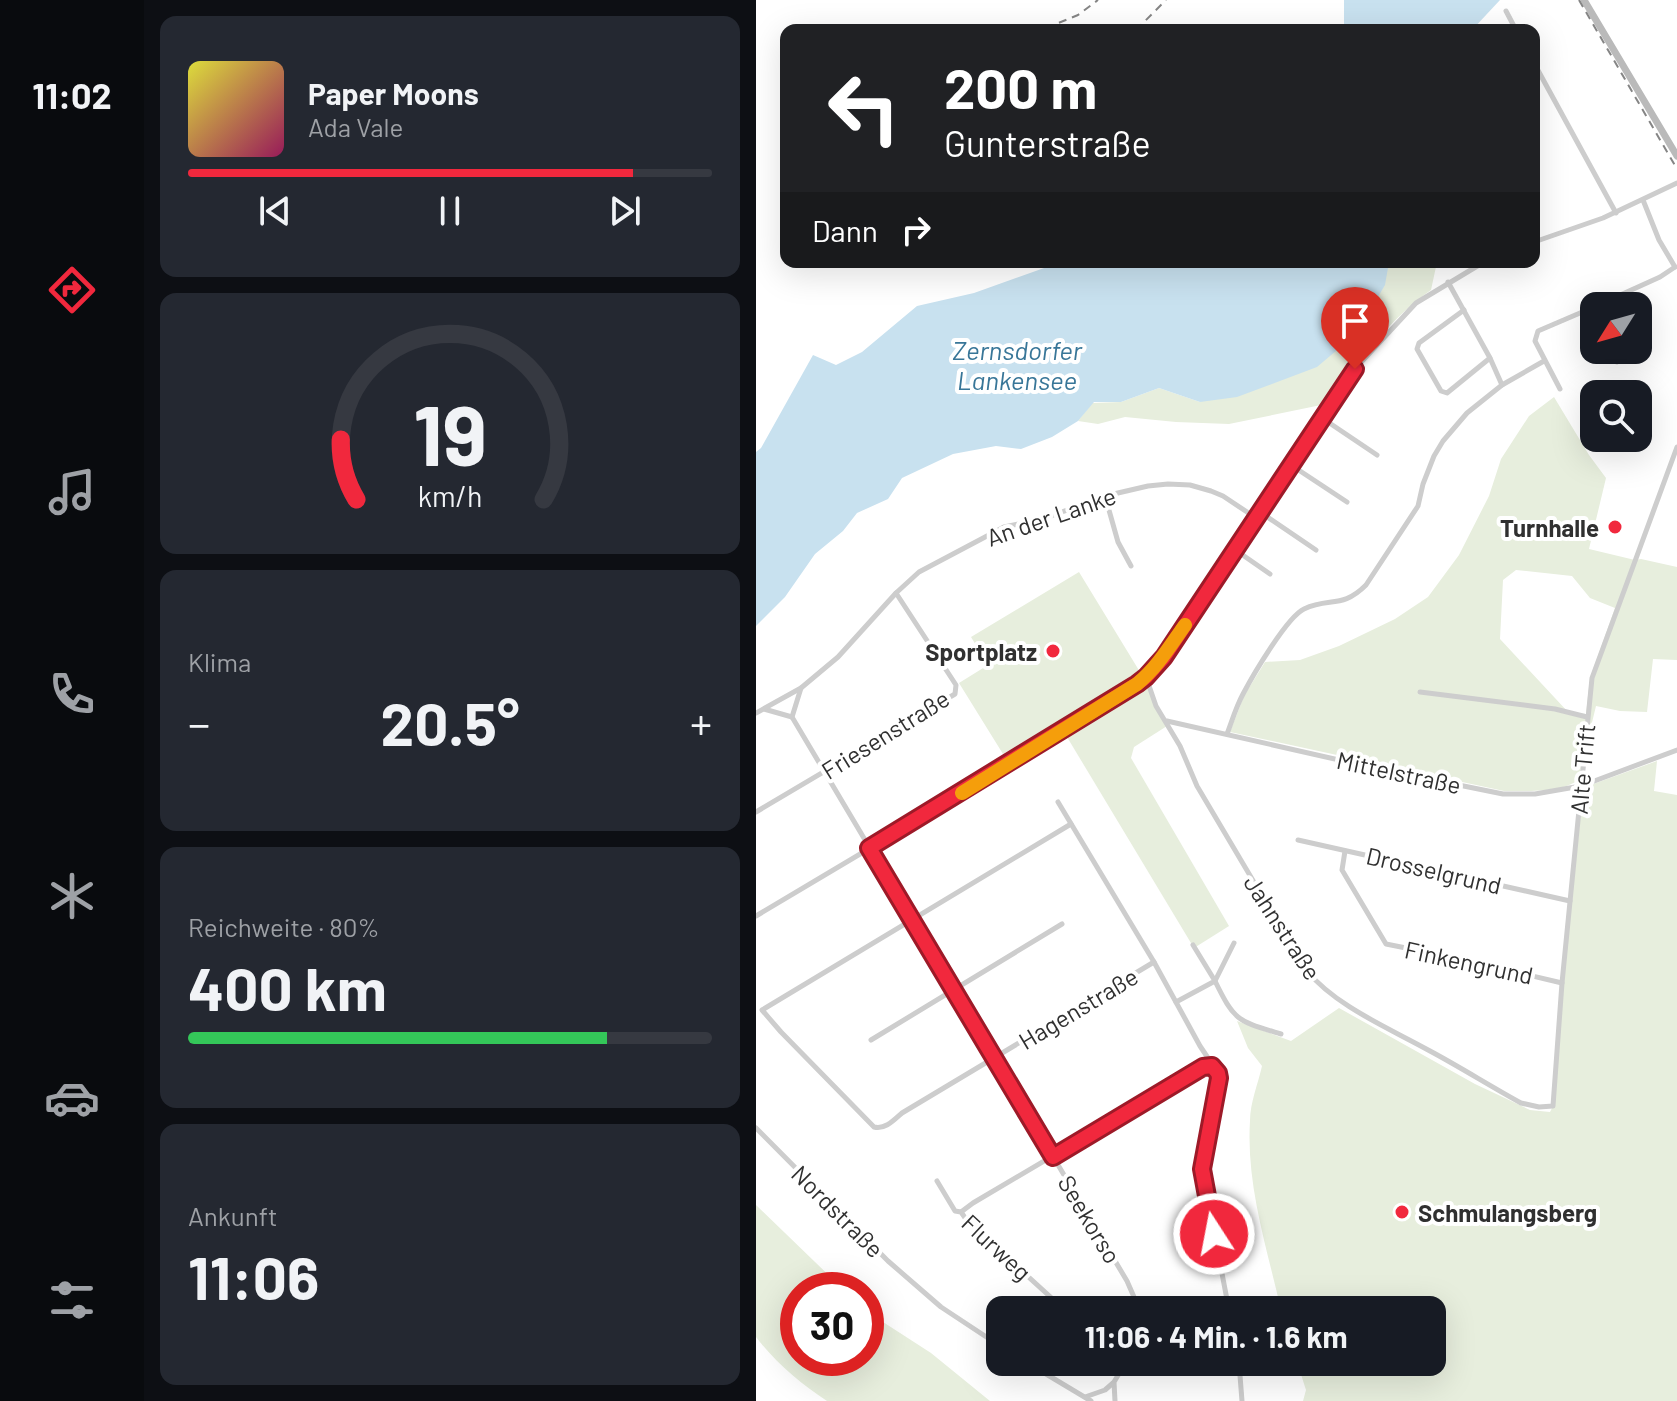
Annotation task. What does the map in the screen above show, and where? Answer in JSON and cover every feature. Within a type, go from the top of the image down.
[{"type":"street","points":[[1584,0],[1677,156]]},
{"type":"street","points":[[1506,11],[1513,24]]},
{"type":"street","points":[[1540,74],[1616,213]]},
{"type":"street","points":[[1540,240],[1616,213],[1677,183]]},
{"type":"street","points":[[1629,292],[1676,269],[1659,240],[1643,200]]},
{"type":"street","points":[[756,916],[1035,748],[1146,677],[1164,657],[1357,366],[1416,303],[1473,268]]},
{"type":"street","points":[[1448,282],[1502,385]]},
{"type":"street","points":[[1464,310],[1419,343],[1417,349],[1441,391],[1447,393],[1490,358]]},
{"type":"street","points":[[1560,389],[1535,341],[1538,331],[1580,313]]},
{"type":"street","points":[[1227,734],[1242,695],[1292,618],[1318,604],[1346,600],[1366,585],[1418,506],[1423,484],[1443,441],[1467,413],[1502,385],[1544,361]]},
{"type":"street","points":[[1322,418],[1377,455]]},
{"type":"street","name":"Alte Trift","points":[[1553,1106],[1592,678],[1677,447]]},
{"type":"street","points":[[1291,465],[1347,502]]},
{"type":"street","name":"An der Lanke","points":[[756,713],[801,688],[838,657],[919,572],[1004,527],[1043,519],[1105,496],[1148,486],[1190,485],[1223,496],[1316,550]]},
{"type":"street","points":[[1105,496],[1118,542],[1131,566]]},
{"type":"street","points":[[1234,549],[1270,574]]},
{"type":"street","name":"Friesenstraße","points":[[756,812],[955,694],[956,685],[896,593]]},
{"type":"street","points":[[1146,677],[1156,706],[1166,721]]},
{"type":"street","points":[[764,709],[792,717],[801,688]]},
{"type":"street","points":[[1420,692],[1555,709],[1587,717]]},
{"type":"street","name":"Seekorso","points":[[792,717],[1134,1296]]},
{"type":"street","name":"Mittelstraße","points":[[1166,721],[1503,794],[1535,794],[1581,786],[1677,750]]},
{"type":"street","name":"Jahnstraße","points":[[1166,721],[1197,786],[1315,981],[1366,1016],[1521,1103],[1553,1106]]},
{"type":"street","points":[[1058,802],[1218,1073],[1202,1169],[1226,1296]]},
{"type":"street","points":[[912,921],[1071,824]]},
{"type":"street","name":"Drosselgrund","points":[[1298,840],[1570,901]]},
{"type":"street","name":"Finkengrund","points":[[1345,851],[1342,870],[1386,944],[1562,983]]},
{"type":"street","name":"Hagenstraße","points":[[912,921],[762,1010],[874,1127],[879,1128],[1154,962]]},
{"type":"street","points":[[871,1040],[1062,924]]},
{"type":"street","points":[[1176,1002],[1215,981],[1234,943]]},
{"type":"street","points":[[1193,945],[1237,1018],[1281,1034]]},
{"type":"street","points":[[961,1212],[1203,1067],[1212,1066]]},
{"type":"street","name":"Nordstraße","points":[[756,1128],[888,1261],[941,1307],[986,1337]]},
{"type":"street","name":"Flurweg","points":[[937,1181],[955,1211],[961,1212],[968,1222],[1049,1296]]},
{"type":"street","points":[[1050,1376],[1091,1401]]},
{"type":"street","points":[[1085,1397],[1105,1390],[1118,1376]]},
{"type":"street","points":[[1241,1376],[1242,1401]]},
{"type":"street","points":[[1114,1382],[1115,1401]]},
{"type":"green space","points":[[1380,268],[1436,268],[1431,290],[1388,328],[1326,404],[1229,424],[1125,417],[1098,424],[1078,421],[1092,403],[1121,402],[1159,388],[1200,402]]},
{"type":"green space","points":[[1554,397],[1580,440],[1580,452],[1587,452],[1606,478],[1589,549],[1677,567],[1677,660],[1653,659],[1647,712],[1596,706],[1578,780],[1562,787],[1532,791],[1504,791],[1230,732],[1244,696],[1265,662],[1300,660],[1339,646],[1395,619],[1428,597],[1459,555],[1489,496],[1501,459],[1529,416]],"holes":[[[1516,570],[1572,576],[1590,598],[1615,608],[1590,678],[1586,714],[1568,712],[1500,639],[1503,580]]]},
{"type":"green space","name":"Sportplatz","points":[[1079,572],[1140,672],[1003,754],[959,683],[988,665],[971,637]]},
{"type":"green space","points":[[1145,684],[1167,726],[1134,747],[1131,758],[1229,926],[1194,948],[1064,732]]},
{"type":"green space","points":[[1657,761],[1654,791],[1677,795],[1677,1401],[1303,1401],[1306,1390],[1302,1376],[1446,1376],[1446,1296],[1278,1296],[1251,1169],[1250,1114],[1262,1066],[1248,1048],[1237,1021],[1291,1041],[1339,1008],[1475,1084],[1530,1110],[1550,1112],[1585,787]]},
{"type":"green space","points":[[756,1205],[825,1272],[780,1272],[780,1363],[756,1337]]},
{"type":"green space","points":[[884,1323],[931,1353],[990,1401],[827,1401],[794,1376],[884,1376]]},
{"type":"water","points":[[1344,0],[1500,0],[1478,24],[1344,24]]},
{"type":"water","name":"Zernsdorfer Lankensee","points":[[1044,268],[1388,268],[1385,285],[1356,334],[1317,367],[1237,397],[1200,402],[1159,388],[1121,402],[1094,402],[1078,421],[1052,437],[1021,449],[996,446],[953,454],[902,478],[888,499],[857,513],[843,531],[815,554],[785,597],[756,626],[756,452],[813,355],[836,365],[862,352],[917,306],[974,293]]},
{"type":"railway","points":[[1056,24],[1078,15],[1098,0]]},
{"type":"railway","points":[[1142,24],[1166,0]]},
{"type":"railway","points":[[1579,0],[1677,169]]},
{"type":"slow traffic","points":[[962,793],[1137,684],[1164,657],[1185,625]]},
{"type":"place","name":"Turnhalle","points":[[1615,527]]},
{"type":"place","name":"Sportplatz","points":[[1053,651]]},
{"type":"place","name":"Schmulangsberg","points":[[1402,1212]]},
{"type":"route","points":[[1214,1234],[1202,1169],[1219,1078],[1212,1066],[1203,1067],[1053,1157],[869,848],[1146,677],[1164,657],[1355,369]]}]
